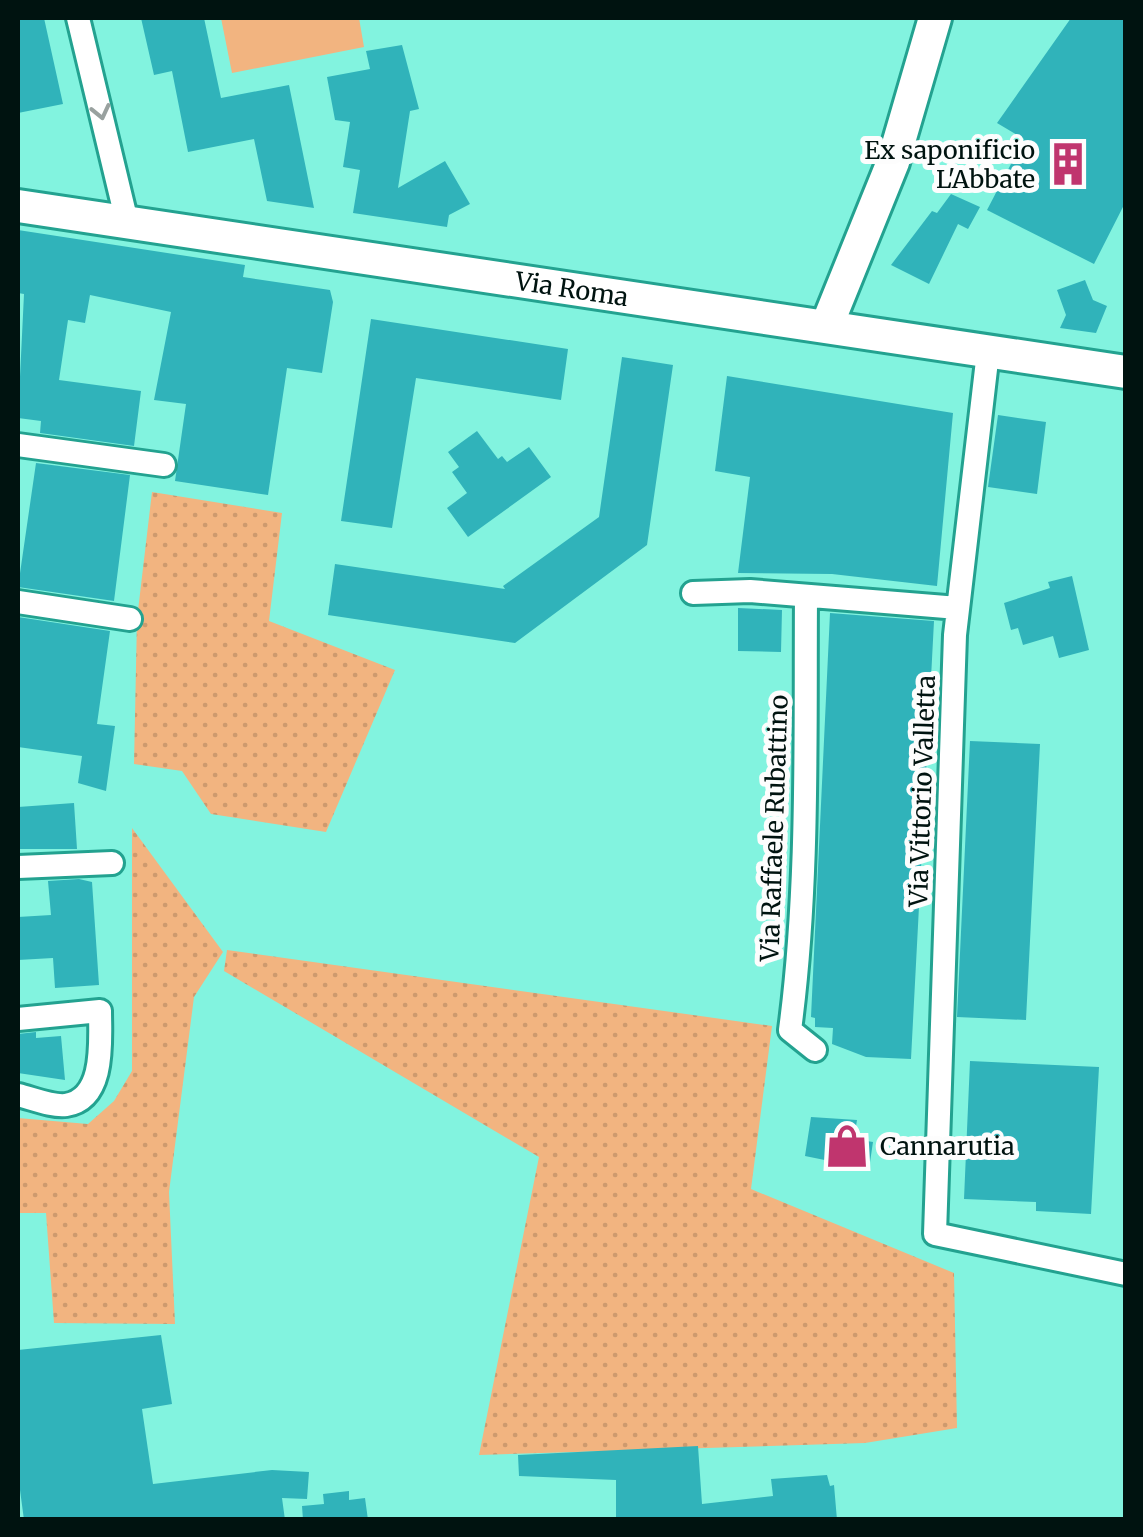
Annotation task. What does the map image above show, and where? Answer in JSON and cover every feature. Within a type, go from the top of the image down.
[{"type":"street","points":[[78,18],[127,222]]},
{"type":"street","points":[[827,325],[893,162],[935,18]]},
{"type":"street","name":"Via Roma","points":[[18,206],[1126,372]]},
{"type":"street","name":"Via Vittorio Valletta","points":[[988,352],[958,608],[935,1234],[1126,1274]]},
{"type":"street","points":[[18,453],[164,464]]},
{"type":"street","points":[[694,593],[806,596],[958,608]]},
{"type":"street","name":"Via Raffaele Rubattino","points":[[806,596],[805,788],[798,974],[790,1030],[815,1050]]},
{"type":"street","points":[[18,602],[130,619]]},
{"type":"street","points":[[18,867],[112,863]]},
{"type":"street","points":[[18,1019],[100,1011],[100,1060],[82,1097],[66,1105],[18,1096]]},
{"type":"shaded area","points":[[221,18],[359,18],[364,47],[232,73]]},
{"type":"shaded area","points":[[152,492],[282,513],[269,621],[395,670],[326,832],[211,814],[182,771],[134,764],[137,619]]},
{"type":"shaded area","points":[[132,828],[223,952],[194,997],[169,1192],[175,1324],[54,1323],[46,1213],[18,1213],[18,1118],[88,1124],[114,1101],[132,1071]]},
{"type":"shaded area","points":[[227,950],[772,1026],[751,1189],[954,1273],[957,1428],[865,1443],[479,1455],[539,1157],[224,971]]},
{"type":"building","points":[[18,18],[44,18],[63,104],[18,113]]},
{"type":"building","points":[[141,18],[204,18],[221,98],[289,85],[314,208],[267,201],[254,139],[188,152],[172,71],[154,75]]},
{"type":"building","name":"Ex saponificio L'Abbate","points":[[1071,18],[1126,18],[1126,201],[1094,264],[987,210],[1024,139],[997,123]]},
{"type":"building","points":[[402,45],[419,109],[410,111],[398,188],[445,161],[470,204],[449,215],[447,227],[353,213],[360,170],[343,167],[350,122],[335,120],[327,77],[370,69],[366,51]]},
{"type":"building","points":[[951,194],[980,207],[968,229],[958,224],[929,284],[891,265],[932,211],[937,213]]},
{"type":"building","points":[[18,230],[245,265],[243,277],[330,290],[333,302],[322,373],[287,368],[268,495],[175,481],[186,404],[154,400],[171,312],[90,295],[85,323],[68,320],[59,380],[141,391],[134,446],[40,433],[41,421],[18,418],[24,294],[18,293]]},
{"type":"building","points":[[1085,280],[1093,300],[1107,306],[1096,333],[1060,328],[1066,315],[1057,290]]},
{"type":"building","points":[[371,319],[568,349],[561,400],[416,378],[392,528],[341,521]]},
{"type":"building","points":[[622,357],[673,365],[647,545],[515,643],[328,615],[335,564],[505,589],[503,586],[599,517]]},
{"type":"building","points":[[727,376],[953,413],[937,586],[832,574],[738,573],[750,477],[715,471]]},
{"type":"building","points":[[998,415],[1046,422],[1037,494],[988,487]]},
{"type":"building","points":[[477,431],[498,459],[502,456],[507,462],[529,447],[551,477],[468,537],[447,508],[467,493],[452,472],[459,467],[448,452]]},
{"type":"building","points":[[36,463],[130,475],[114,601],[18,587]]},
{"type":"building","points":[[1072,576],[1089,650],[1059,658],[1053,636],[1023,645],[1018,628],[1011,630],[1004,603],[1050,588],[1048,582]]},
{"type":"building","points":[[738,608],[782,610],[781,652],[738,651]]},
{"type":"building","points":[[830,613],[934,621],[911,1059],[866,1057],[832,1044],[833,1028],[815,1027],[815,1018],[811,1017]]},
{"type":"building","points":[[18,617],[110,631],[97,724],[115,726],[106,791],[78,783],[82,756],[18,747]]},
{"type":"building","points":[[970,741],[1040,744],[1026,1020],[957,1017]]},
{"type":"building","points":[[74,803],[77,849],[18,849],[18,807]]},
{"type":"building","points":[[48,881],[92,882],[99,985],[55,988],[53,958],[18,960],[18,917],[51,915]]},
{"type":"building","points":[[36,1032],[36,1038],[61,1036],[65,1080],[18,1073],[18,1034]]},
{"type":"building","points":[[970,1061],[1099,1067],[1091,1214],[1036,1211],[1036,1202],[964,1199]]},
{"type":"building","points":[[811,1117],[857,1120],[854,1139],[873,1142],[869,1169],[805,1156]]},
{"type":"building","points":[[161,1335],[172,1404],[142,1409],[153,1484],[272,1470],[309,1472],[307,1499],[282,1498],[285,1520],[24,1520],[18,1475],[18,1350]]},
{"type":"building","points":[[698,1446],[702,1504],[773,1496],[771,1479],[827,1475],[830,1486],[834,1485],[837,1520],[616,1520],[616,1480],[519,1476],[518,1455]]},
{"type":"building","points":[[349,1491],[349,1500],[365,1498],[368,1520],[303,1520],[302,1506],[324,1504],[323,1494]]},
{"type":"place","name":"Ex saponificio L'Abbate","points":[[1068,164]]},
{"type":"place","name":"Cannarutia","points":[[847,1146]]}]
